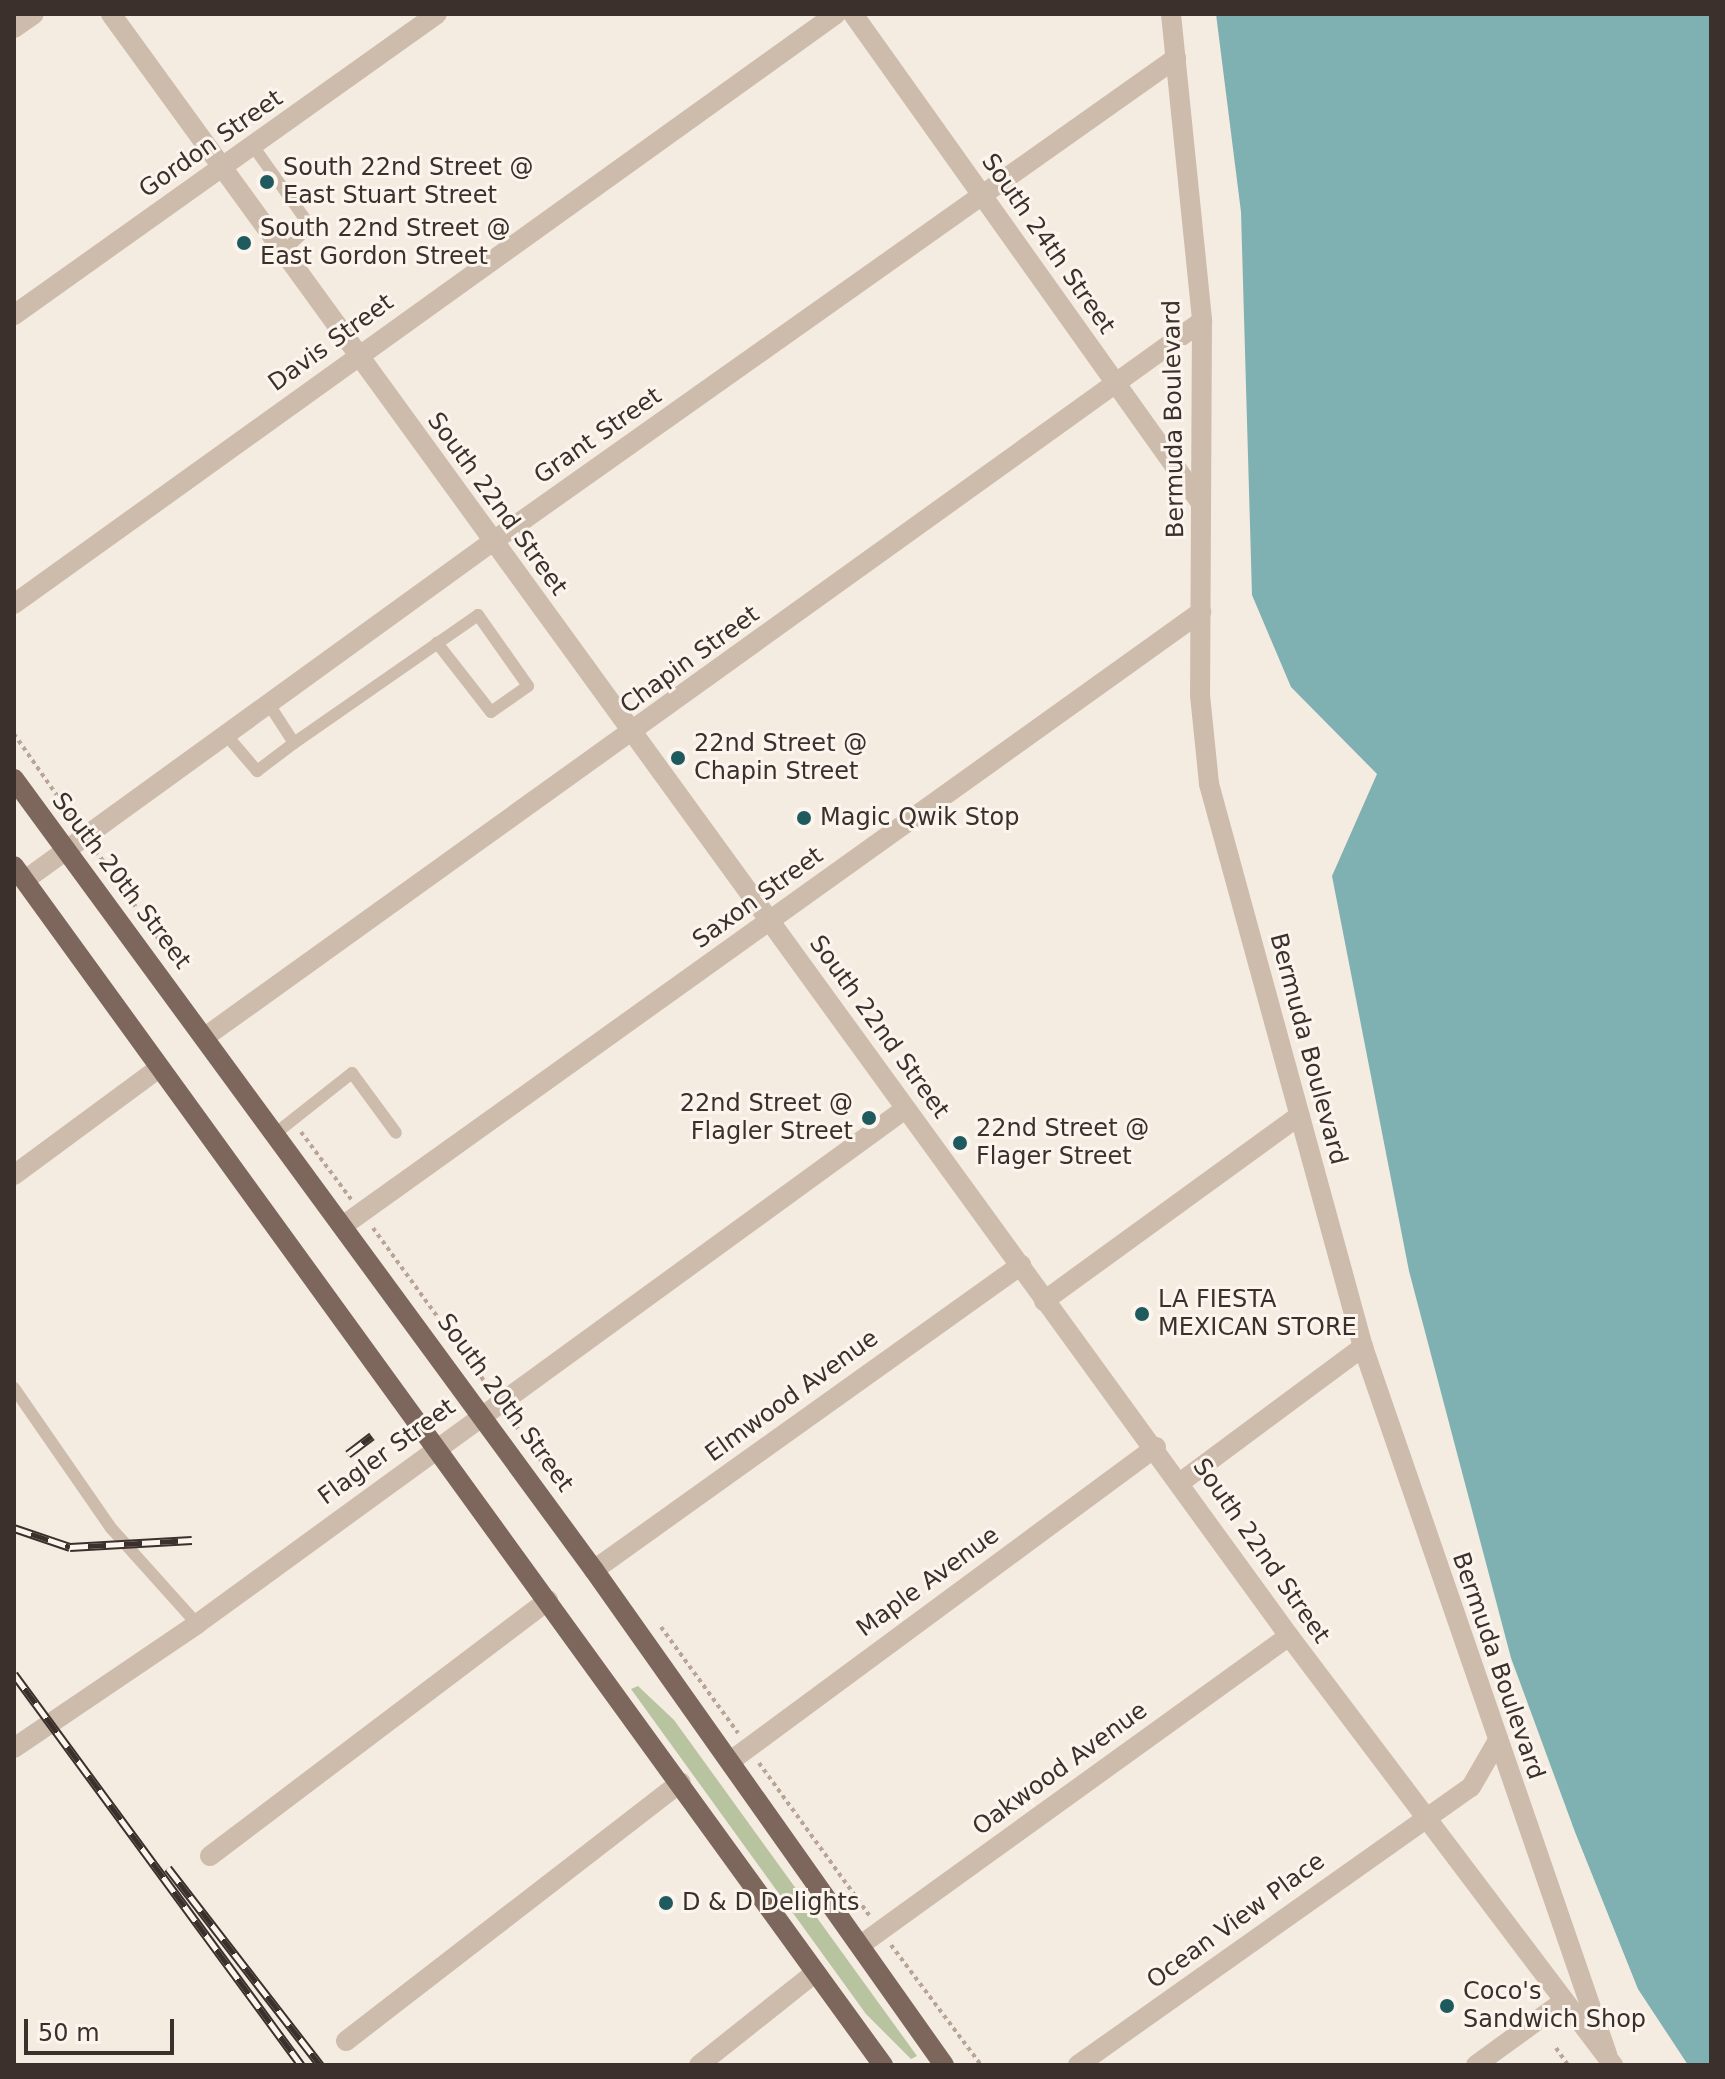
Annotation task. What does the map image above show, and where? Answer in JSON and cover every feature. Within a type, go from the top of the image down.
[{"type":"main road","name":"South 20th Street","points":[[14,779],[67,855],[344,1225],[732,1760],[944,2065]]},
{"type":"main road","points":[[18,878],[681,1782],[883,2065]]},
{"type":"street","points":[[14,28],[34,14]]},
{"type":"street","name":"South 22nd Street","points":[[111,14],[631,735],[771,922],[1044,1301],[1156,1447],[1289,1636],[1610,2061]]},
{"type":"street","name":"Gordon Street","points":[[14,315],[437,14]]},
{"type":"street","name":"Davis Street","points":[[14,604],[836,14]]},
{"type":"street","name":"South 24th Street","points":[[853,14],[1201,503]]},
{"type":"street","name":"Bermuda Boulevard","points":[[1171,14],[1202,321],[1201,744],[1363,1347],[1497,1742],[1610,2061]]},
{"type":"street","name":"Grant Street","points":[[18,878],[67,855],[492,542],[1176,58]]},
{"type":"street","name":"Chapin Street","points":[[205,1037],[631,735],[1202,321]]},
{"type":"street","name":"Saxon Street","points":[[344,1225],[1201,612]]},
{"type":"street","points":[[14,1175],[158,1069]]},
{"type":"street","name":"Flagler Street","points":[[14,1748],[197,1624],[436,1447],[905,1109]]},
{"type":"street","points":[[1044,1301],[1300,1115]]},
{"type":"street","name":"Elmwood Avenue","points":[[594,1570],[1021,1265]]},
{"type":"street","points":[[1181,1482],[1363,1347]]},
{"type":"street","name":"Maple Avenue","points":[[732,1760],[1156,1447]]},
{"type":"street","points":[[210,1856],[548,1600]]},
{"type":"street","name":"Oakwood Avenue","points":[[862,1944],[1289,1636]]},
{"type":"street","name":"Ocean View Place","points":[[1078,2065],[1471,1787],[1497,1742]]},
{"type":"street","points":[[346,2041],[681,1782]]},
{"type":"street","points":[[699,2065],[816,1972]]},
{"type":"street","points":[[1476,2065],[1564,2001]]},
{"type":"lane","points":[[253,146],[310,226],[283,252]]},
{"type":"lane","points":[[228,737],[257,771],[294,743],[437,643],[478,615],[528,686],[491,712],[437,643]]},
{"type":"lane","points":[[270,706],[294,743]]},
{"type":"lane","points":[[276,1133],[352,1073],[396,1133]]},
{"type":"lane","points":[[14,1388],[111,1528],[197,1624]]},
{"type":"path","points":[[1556,2048],[1568,2065]]},
{"type":"green space","points":[[638,1686],[674,1720],[917,2056],[911,2059],[866,2014],[631,1689]]},
{"type":"water","points":[[1216,14],[1711,14],[1711,2065],[1688,2065],[1638,1989],[1575,1832],[1511,1658],[1409,1271],[1332,876],[1377,774],[1291,687],[1252,595],[1241,212]]},
{"type":"railway","points":[[348,1454],[372,1436]]},
{"type":"railway","points":[[14,1528],[70,1547],[192,1540]]},
{"type":"railway","points":[[14,1674],[301,2065]]},
{"type":"railway","points":[[168,1868],[320,2065]]},
{"type":"place","name":"South 22nd Street @ East Stuart Street","points":[[267,182]]},
{"type":"place","name":"South 22nd Street @ East Gordon Street","points":[[244,243]]},
{"type":"place","name":"22nd Street @ Chapin Street","points":[[678,758]]},
{"type":"place","name":"Magic Qwik Stop","points":[[804,818]]},
{"type":"place","name":"22nd Street @ Flagler Street","points":[[869,1118]]},
{"type":"place","name":"22nd Street @ Flager Street","points":[[960,1143]]},
{"type":"place","name":"LA FIESTA MEXICAN STORE","points":[[1142,1314]]},
{"type":"place","name":"D & D Delights","points":[[666,1903]]},
{"type":"place","name":"Coco's Sandwich Shop","points":[[1447,2006]]}]
